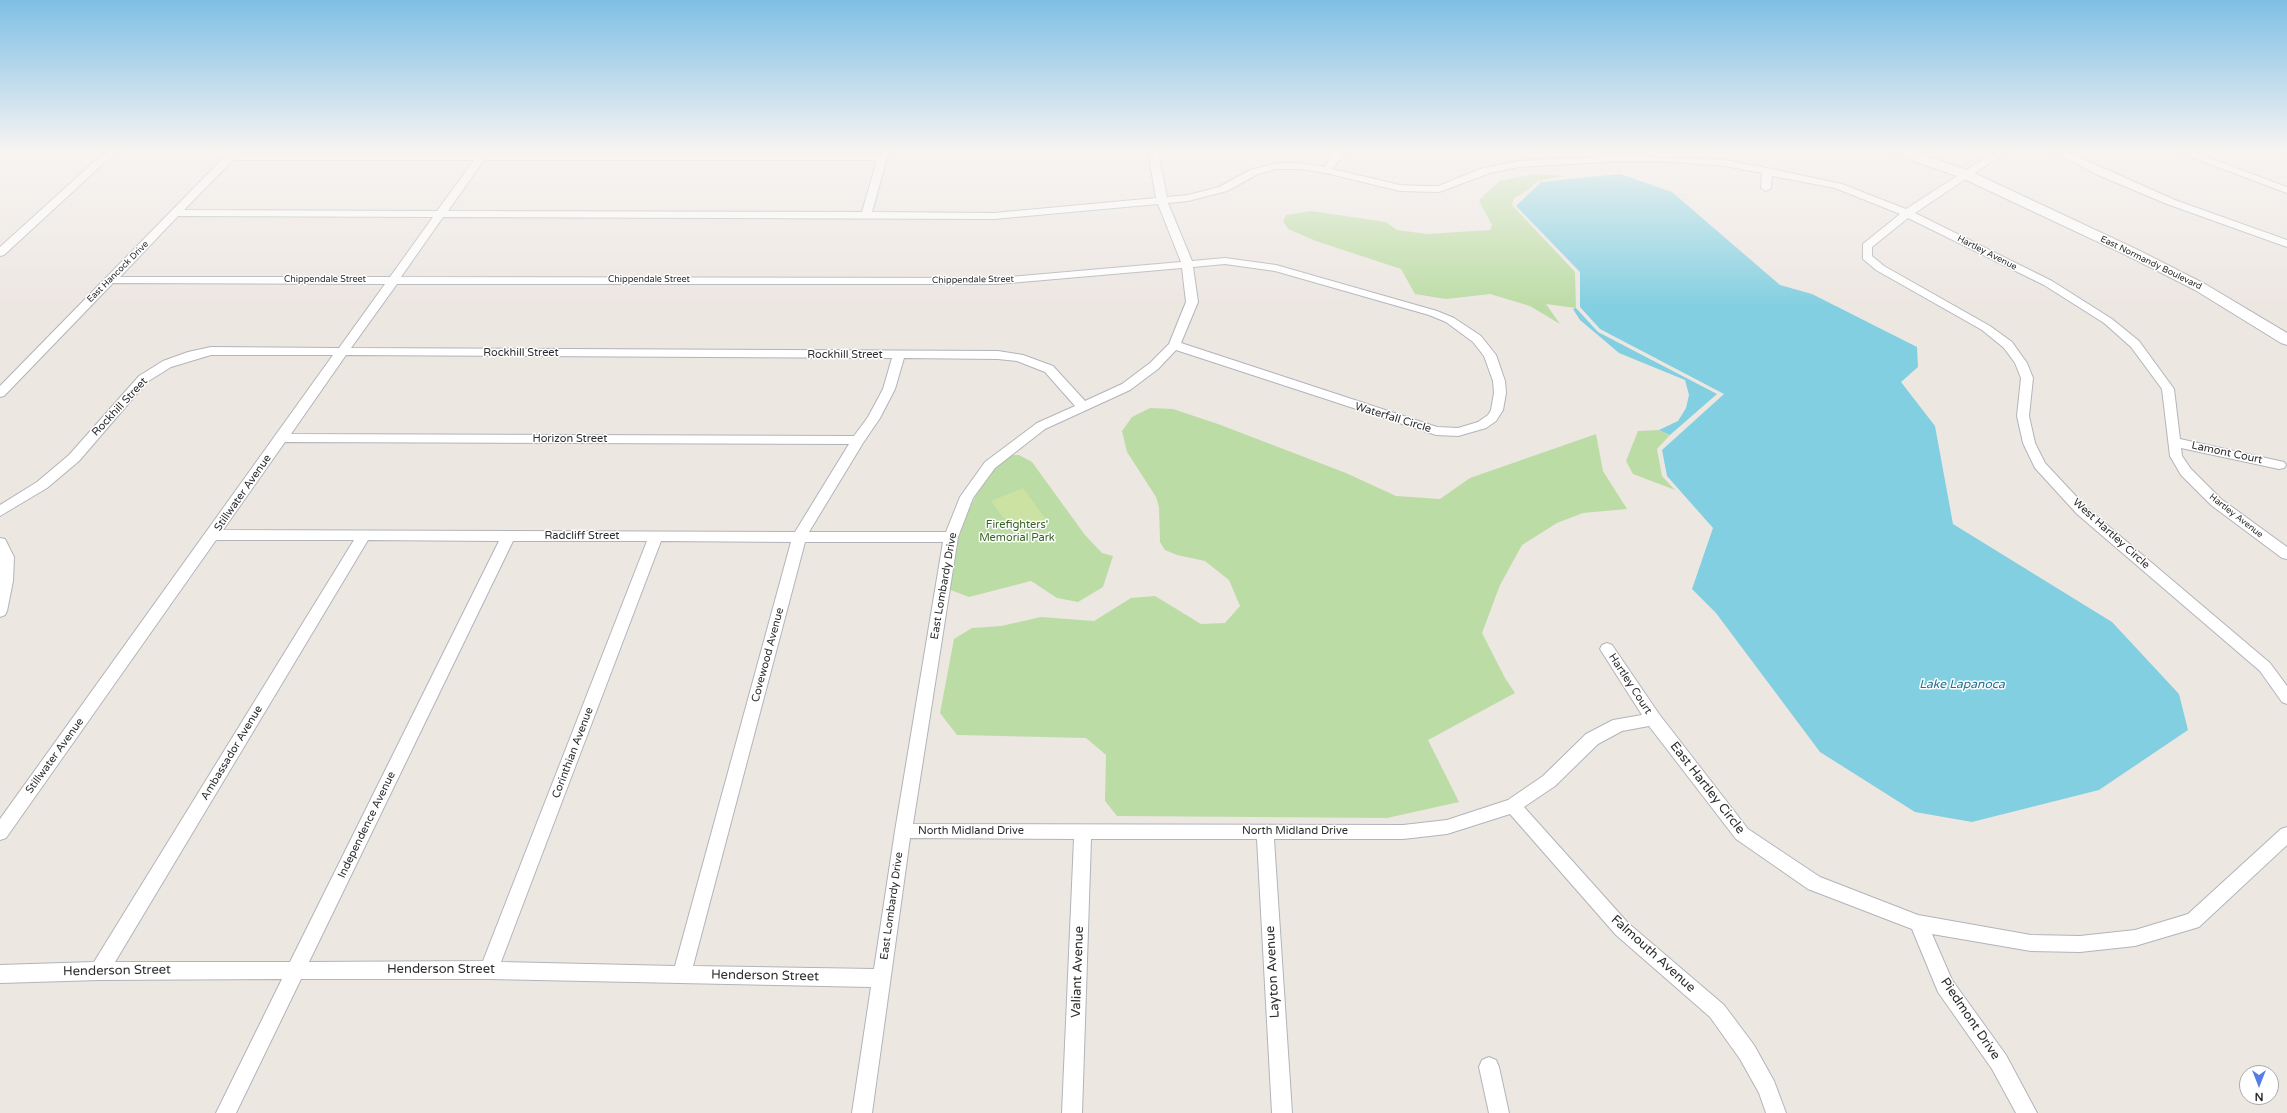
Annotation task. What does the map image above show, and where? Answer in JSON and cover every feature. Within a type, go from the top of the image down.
[{"type":"street","points":[[0,252],[54,203]]},
{"type":"street","name":"East Hancock Drive","points":[[0,393],[186,203]]},
{"type":"street","name":"Stillwater Avenue","points":[[0,833],[396,280],[449,203]]},
{"type":"street","points":[[866,215],[870,203]]},
{"type":"street","name":"Hartley Avenue","points":[[176,213],[994,216],[1131,203]]},
{"type":"street","name":"East Lombardy Drive","points":[[862,1113],[903,831],[951,537],[967,497],[990,465],[1041,426],[1126,387],[1154,366],[1174,345],[1192,302],[1187,263],[1163,203]]},
{"type":"street","name":"Hartley Avenue","points":[[1881,203],[1907,213],[2048,283],[2108,321],[2135,344],[2168,390],[2176,456],[2186,472],[2216,502],[2287,554]]},
{"type":"street","points":[[1907,213],[1923,203]]},
{"type":"street","name":"East Normandy Boulevard","points":[[2026,203],[2133,253],[2200,287],[2287,340]]},
{"type":"street","points":[[2174,203],[2287,244]]},
{"type":"street","name":"West Hartley Circle","points":[[1907,213],[1867,246],[1867,257],[1880,268],[1986,328],[2008,345],[2021,363],[2027,378],[2023,416],[2029,443],[2040,465],[2082,511],[2265,667],[2287,698]]},
{"type":"street","name":"Waterfall Circle","points":[[1174,345],[1436,431],[1458,432],[1482,425],[1492,418],[1497,410],[1500,393],[1500,381],[1490,355],[1477,339],[1450,320],[1433,313],[1256,263],[1225,261],[1187,263]]},
{"type":"street","name":"Chippendale Street","points":[[110,280],[998,281],[1187,263]]},
{"type":"street","name":"Rockhill Street","points":[[0,511],[42,485],[74,458],[143,379],[167,364],[192,355],[211,351],[998,355],[1027,360],[1049,369],[1073,394],[1083,407]]},
{"type":"street","name":"Covewood Avenue","points":[[682,976],[800,537],[858,440],[874,418],[889,389],[899,355]]},
{"type":"street","name":"Horizon Street","points":[[282,438],[858,440]]},
{"type":"street","name":"Lamont Court","points":[[2175,442],[2279,465]]},
{"type":"street","name":"Radcliff Street","points":[[213,535],[951,537]]},
{"type":"street","name":"Ambassador Avenue","points":[[99,971],[364,536]]},
{"type":"street","name":"Independence Avenue","points":[[226,1113],[508,536]]},
{"type":"street","name":"Corinthian Avenue","points":[[489,970],[656,537]]},
{"type":"street","points":[[0,543],[7,557],[6,581],[0,611]]},
{"type":"street","name":"Hartley Court","points":[[1607,649],[1653,719]]},
{"type":"street","name":"North Midland Drive","points":[[903,831],[1083,830],[1403,832],[1447,827],[1513,806],[1549,781],[1592,738],[1619,725],[1653,719]]},
{"type":"street","name":"East Hartley Circle","points":[[1653,719],[1742,834],[1814,883],[1918,923],[2031,943],[2080,944],[2135,938],[2194,921],[2287,834]]},
{"type":"street","name":"Falmouth Avenue","points":[[1513,806],[1622,929],[1717,1011],[1747,1052],[1767,1088],[1776,1113]]},
{"type":"street","name":"Valiant Avenue","points":[[1072,1113],[1083,830]]},
{"type":"street","name":"Layton Avenue","points":[[1265,831],[1282,1113]]},
{"type":"street","name":"Piedmont Drive","points":[[1918,923],[1945,986],[1999,1062],[2027,1113]]},
{"type":"street","name":"Henderson Street","points":[[0,974],[99,971],[489,970],[682,976],[882,978]]},
{"type":"street","points":[[1489,1067],[1499,1113]]},
{"type":"green space","points":[[1480,203],[1513,203],[1512,205],[1575,272],[1576,308],[1546,304],[1560,324],[1530,306],[1490,294],[1446,299],[1415,294],[1401,269],[1316,241],[1288,229],[1283,221],[1286,215],[1311,211],[1386,222],[1397,230],[1427,234],[1490,230],[1492,225]]},
{"type":"green space","points":[[1150,408],[1173,409],[1218,424],[1346,473],[1396,496],[1440,499],[1470,478],[1596,434],[1603,471],[1627,509],[1583,513],[1557,523],[1522,545],[1500,585],[1482,633],[1505,678],[1515,693],[1428,740],[1459,802],[1387,818],[1117,816],[1105,801],[1106,755],[1086,738],[957,735],[940,713],[954,639],[972,628],[1001,626],[1041,617],[1094,621],[1131,598],[1155,596],[1201,624],[1225,623],[1240,606],[1229,580],[1205,561],[1177,555],[1165,550],[1160,542],[1159,507],[1156,497],[1127,452],[1122,431],[1132,417]]},
{"type":"green space","points":[[1659,430],[1670,435],[1657,449],[1662,476],[1675,490],[1633,474],[1626,461],[1638,431]]},
{"type":"green space","name":"Firefighters' Memorial Park","points":[[1011,455],[1019,455],[1032,462],[1085,535],[1102,553],[1113,556],[1103,587],[1078,602],[1057,598],[1031,581],[969,597],[948,589],[960,528],[977,493],[997,465]]},
{"type":"green space","points":[[1023,488],[1048,522],[1015,534],[991,501]]},
{"type":"water","name":"Lake Lapanoca","points":[[1519,203],[1685,203],[1780,285],[1812,294],[1917,347],[1918,367],[1901,382],[1935,426],[1953,524],[2112,622],[2179,694],[2188,730],[2099,790],[1972,822],[1915,812],[1820,752],[1716,613],[1692,589],[1713,528],[1667,476],[1662,450],[1724,394],[1600,329],[1580,307],[1580,272],[1516,206]]},
{"type":"water","points":[[1576,308],[1598,332],[1717,394],[1670,435],[1659,430],[1678,421],[1686,408],[1689,395],[1685,380],[1619,353],[1580,320],[1573,309]]}]
